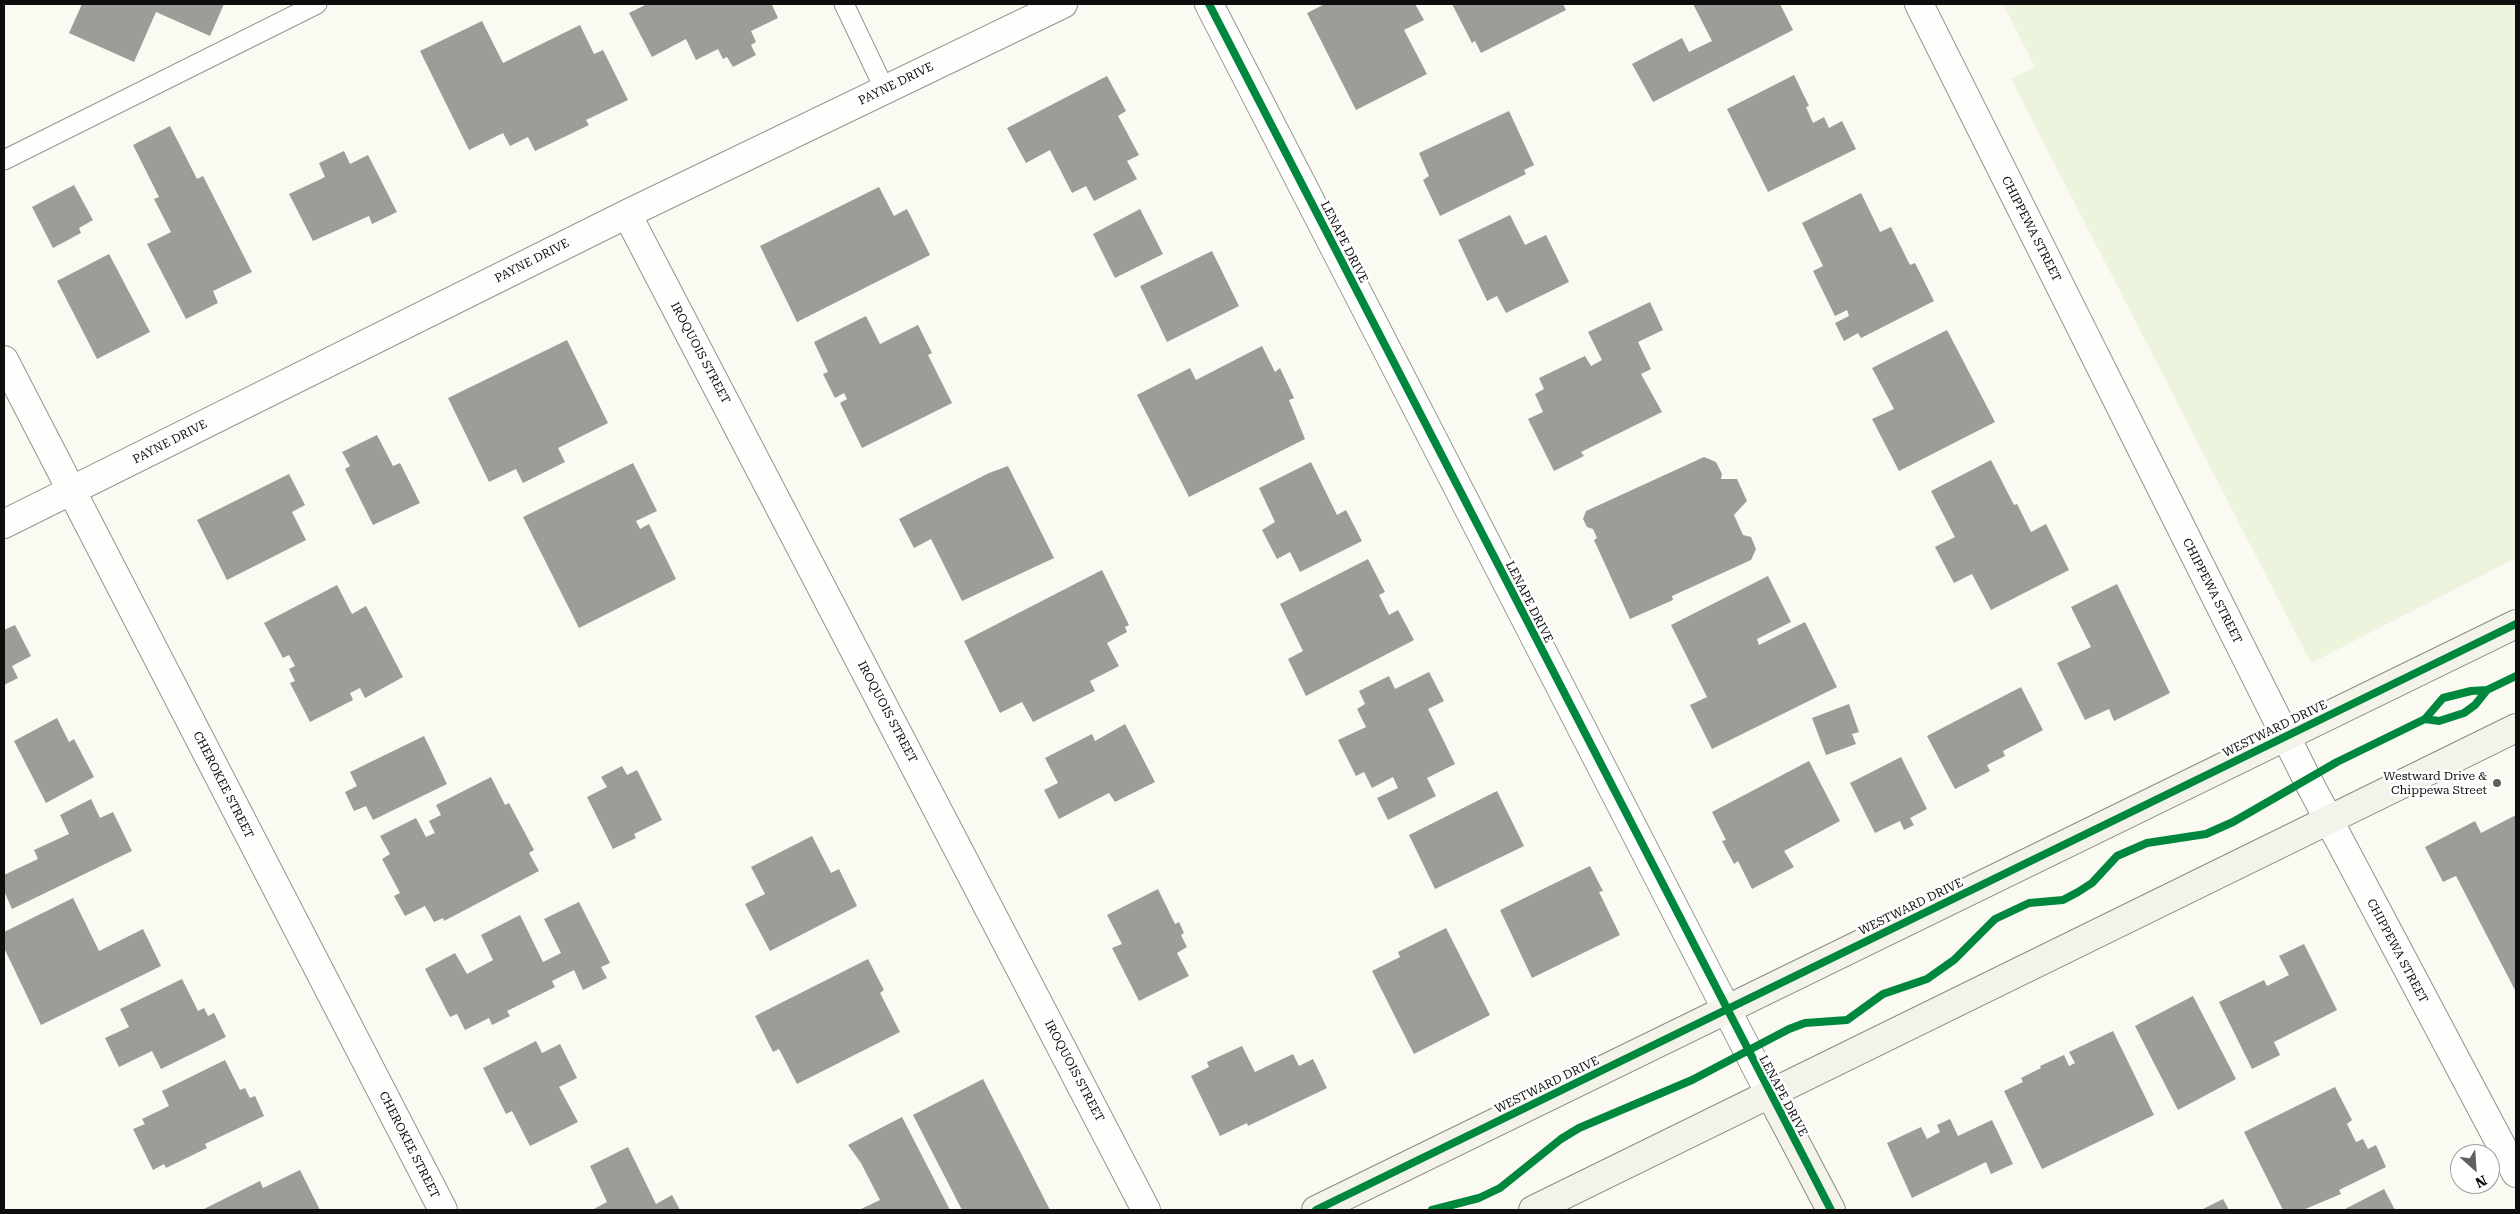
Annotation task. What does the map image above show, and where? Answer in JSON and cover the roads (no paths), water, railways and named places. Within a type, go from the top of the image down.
[{"type":"street","name":"PAYNE DRIVE","points":[[4,524],[627,214],[1063,4]]},
{"type":"street","name":"LENAPE DRIVE","points":[[1209,4],[1831,1210]]},
{"type":"street","name":"CHIPPEWA STREET","points":[[1918,4],[2329,822],[2510,1144],[2516,1172]]},
{"type":"street","name":"IROQUOIS STREET","points":[[627,214],[1146,1210]]},
{"type":"street","name":"CHEROKEE STREET","points":[[4,360],[70,492],[443,1210]]},
{"type":"street","name":"WESTWARD DRIVE","points":[[1316,1210],[2516,624]]},
{"type":"street","points":[[1533,1210],[2329,822],[2516,728]]},
{"type":"lane","points":[[4,160],[317,4]]},
{"type":"lane","points":[[844,4],[885,90]]},
{"type":"place","name":"Westward Drive & Chippewa Street","points":[[2497,783]]}]
